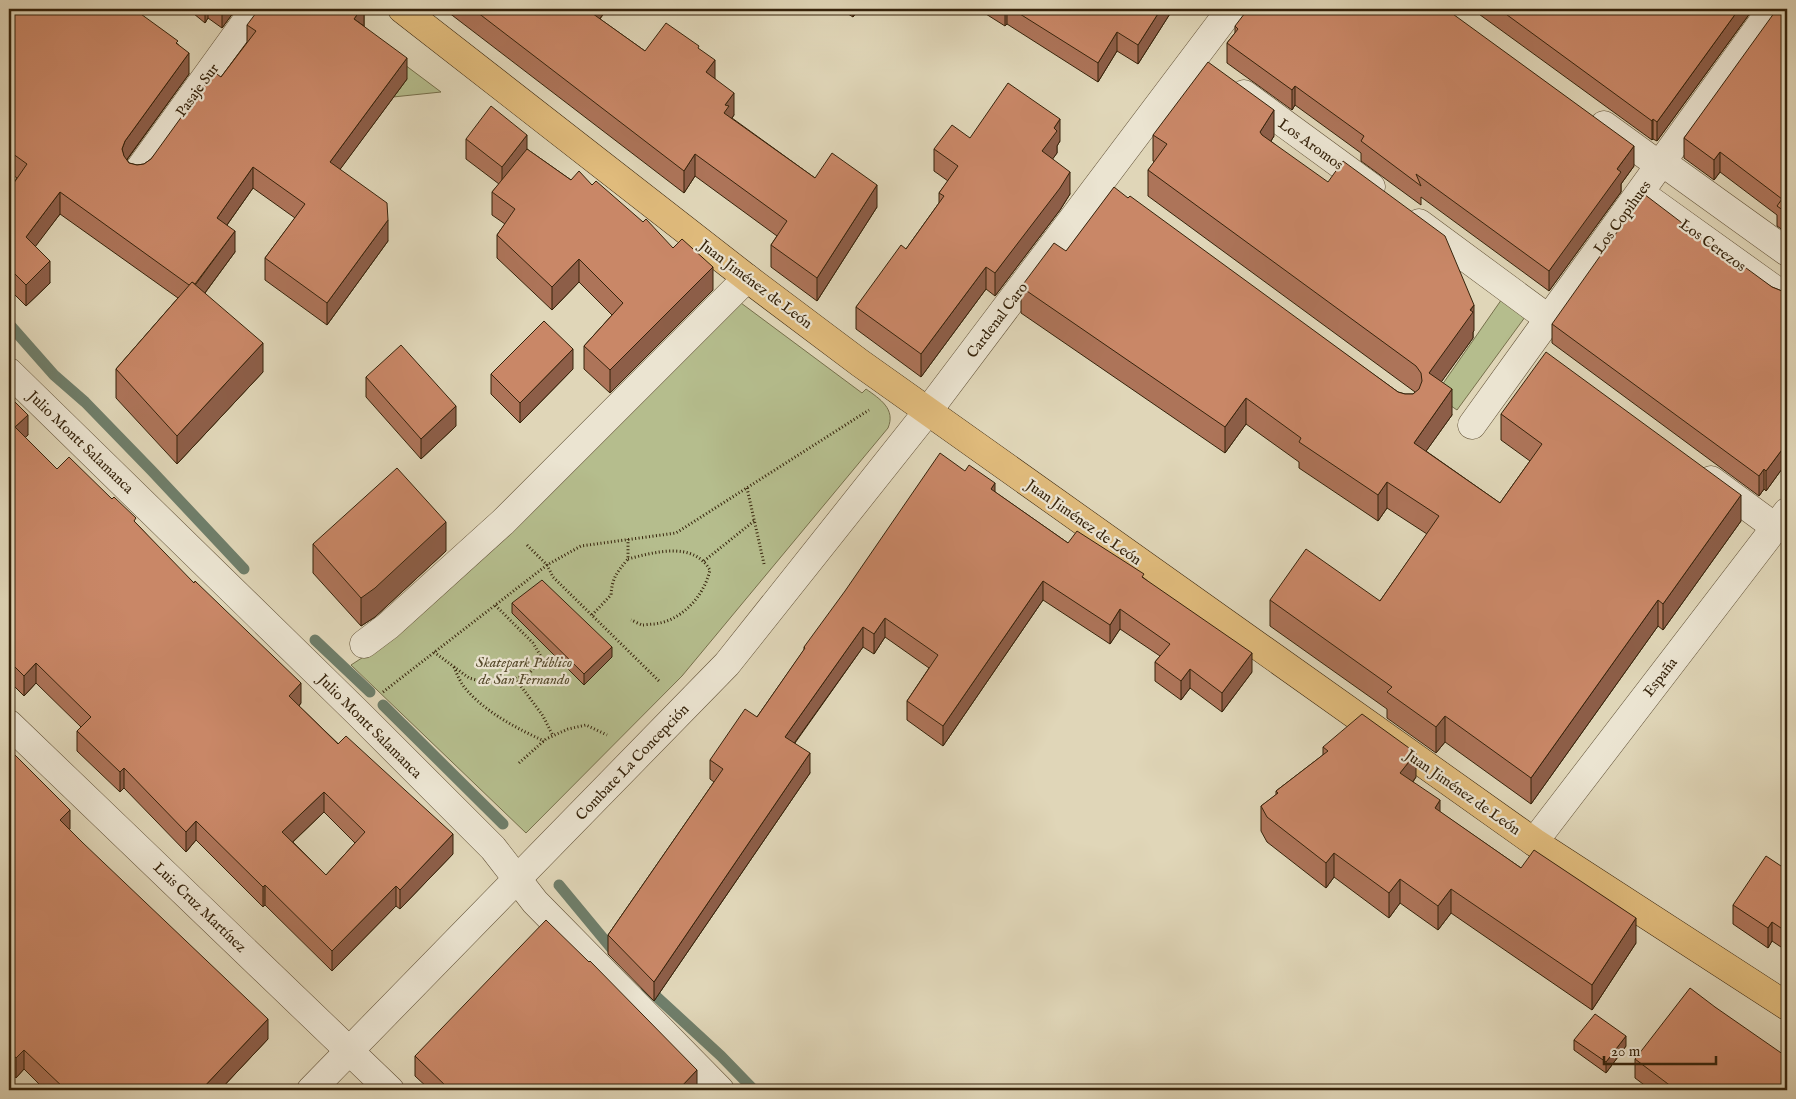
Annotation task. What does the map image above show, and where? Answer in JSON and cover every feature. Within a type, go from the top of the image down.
[{"type":"main road","name":"Juan Jiménez de León","points":[[402,9],[747,278],[898,390],[1534,842],[1787,1006]]},
{"type":"street","name":"Pasaje Sur","points":[[138,171],[255,9]]},
{"type":"street","name":"Cardenal Caro","points":[[928,411],[1110,187],[1194,58],[1231,9]]},
{"type":"street","name":"Los Copihues","points":[[1472,424],[1537,352],[1549,319],[1772,9]]},
{"type":"street","name":"Los Aromos","points":[[1194,58],[1549,319]]},
{"type":"street","points":[[1588,113],[1787,252]]},
{"type":"street","name":"Los Cerezos","points":[[1640,192],[1781,294],[1787,296]]},
{"type":"street","points":[[364,644],[388,626],[503,522],[747,278]]},
{"type":"street","name":"Julio Montt Salamanca","points":[[9,372],[358,713],[493,848],[535,902],[720,1090]]},
{"type":"street","name":"Combate La Concepción","points":[[311,1090],[727,664],[928,411]]},
{"type":"street","points":[[1688,463],[1781,520]]},
{"type":"street","name":"España","points":[[1534,842],[1781,520]]},
{"type":"street","name":"Luis Cruz Martínez","points":[[9,724],[390,1090]]},
{"type":"path","points":[[376,697],[547,564],[581,546],[676,533],[898,390]]},
{"type":"path","points":[[747,488],[764,564]]},
{"type":"path","points":[[704,561],[754,521]]},
{"type":"path","points":[[503,522],[547,564],[554,577],[660,682]]},
{"type":"path","points":[[628,539],[628,559]]},
{"type":"path","points":[[592,614],[611,595],[612,582],[618,570],[628,559],[667,551],[685,552],[704,561],[710,570],[707,583],[694,603],[678,615],[660,623],[642,625],[631,620]]},
{"type":"path","points":[[434,652],[469,678],[487,683],[527,676],[542,658],[533,643],[495,605]]},
{"type":"path","points":[[453,666],[464,687],[485,707],[530,735],[544,741]]},
{"type":"path","points":[[515,678],[543,716],[553,736]]},
{"type":"path","points":[[519,763],[544,741],[568,729],[586,725],[607,735]]},
{"type":"green space","points":[[401,62],[441,92],[393,97]]},
{"type":"green space","points":[[1504,296],[1528,313],[1457,410],[1435,395]]},
{"type":"green space","name":"Skatepark Público de San Fernando","points":[[741,303],[862,393],[866,389],[876,397],[885,405],[890,415],[888,428],[682,676],[526,833],[351,665],[385,643]]},
{"type":"building","points":[[9,9],[134,9],[178,41],[176,43],[189,53],[125,141],[122,149],[124,156],[129,163],[137,165],[144,164],[151,159],[214,72],[221,77],[256,31],[247,25],[259,9],[361,9],[354,19],[407,58],[330,162],[387,203],[388,220],[327,303],[265,258],[305,204],[253,167],[217,218],[235,231],[195,284],[192,282],[189,285],[60,192],[26,237],[50,261],[26,285],[9,268],[9,210],[12,207],[9,205],[9,190],[27,164],[9,151]]},
{"type":"building","points":[[473,9],[591,9],[589,11],[645,51],[666,23],[699,46],[698,48],[715,60],[706,72],[734,93],[725,105],[729,106],[724,113],[815,178],[832,153],[877,185],[817,278],[771,245],[787,221],[695,154],[684,171]]},
{"type":"building","points":[[1012,9],[1161,9],[1138,45],[1117,32],[1098,63]]},
{"type":"building","points":[[1248,9],[1446,9],[1634,146],[1617,169],[1621,172],[1549,271],[1416,174],[1421,186],[1361,141],[1364,136],[1295,86],[1292,90],[1227,43],[1238,29],[1235,26]]},
{"type":"building","points":[[1499,9],[1739,9],[1657,122],[1653,119],[1652,121]]},
{"type":"building","points":[[1777,9],[1787,9],[1787,213],[1777,206],[1782,199],[1720,152],[1714,160],[1684,138]]},
{"type":"building","points":[[1208,62],[1274,110],[1260,132],[1262,135],[1328,182],[1343,161],[1445,236],[1474,305],[1470,310],[1473,312],[1429,373],[1452,389],[1414,443],[1500,503],[1542,444],[1501,414],[1546,352],[1741,495],[1663,604],[1658,600],[1531,778],[1445,716],[1436,727],[1387,692],[1392,687],[1270,600],[1306,549],[1380,601],[1439,516],[1387,482],[1378,495],[1299,442],[1301,438],[1246,398],[1225,427],[1021,287],[1054,243],[1066,251],[1114,187],[1128,198],[1130,196],[1398,392],[1413,394],[1419,389],[1422,381],[1421,373],[1416,366],[1148,170],[1167,144],[1153,135]]},
{"type":"building","points":[[1008,83],[1060,119],[1054,128],[1057,131],[1042,151],[1070,172],[1060,188],[995,273],[986,267],[921,354],[856,307],[901,245],[906,249],[944,196],[939,193],[958,166],[934,149],[952,125],[970,138]]},
{"type":"building","points":[[491,106],[527,135],[502,167],[466,139]]},
{"type":"building","points":[[527,149],[571,180],[579,171],[592,185],[596,181],[643,222],[646,219],[673,248],[682,239],[713,267],[610,370],[584,346],[623,303],[579,259],[552,287],[497,235],[515,209],[492,192]]},
{"type":"building","points":[[1644,194],[1740,267],[1742,265],[1772,287],[1787,291],[1787,443],[1766,471],[1764,469],[1759,476],[1552,324]]},
{"type":"building","points":[[192,282],[263,343],[177,436],[116,369]]},
{"type":"building","points":[[544,321],[573,349],[520,403],[491,374]]},
{"type":"building","points":[[401,345],[456,406],[421,439],[366,377]]},
{"type":"building","points":[[9,396],[28,415],[15,427],[57,469],[69,457],[112,499],[114,497],[136,518],[134,521],[194,583],[195,581],[301,683],[289,696],[338,744],[346,736],[453,834],[400,890],[396,886],[332,951],[196,821],[186,832],[124,768],[120,772],[77,731],[91,717],[36,663],[24,676],[9,661]],"holes":[[[324,792],[365,832],[326,875],[282,832]]]},
{"type":"building","points":[[940,453],[965,471],[969,465],[995,483],[991,489],[1068,543],[1077,531],[1144,574],[1142,577],[1252,653],[1222,693],[1190,669],[1181,681],[1155,662],[1170,644],[1120,609],[1110,625],[1043,581],[943,726],[907,701],[938,655],[885,618],[874,634],[863,627],[785,737],[810,753],[654,982],[608,935],[723,769],[710,760],[745,709],[757,717]]},
{"type":"building","points":[[397,468],[446,522],[375,588],[361,598],[313,544]]},
{"type":"building","points":[[542,580],[612,647],[584,674],[512,603]]},
{"type":"building","points":[[1362,714],[1416,753],[1400,773],[1440,800],[1435,808],[1521,868],[1534,850],[1636,918],[1592,985],[1451,889],[1438,906],[1400,879],[1389,893],[1334,853],[1326,863],[1267,817],[1261,806],[1278,793],[1276,791],[1328,751],[1323,747]]},
{"type":"building","points":[[9,749],[70,810],[60,820],[268,1019],[201,1090],[66,1090],[24,1050],[16,1058],[9,1050]]},
{"type":"building","points":[[1766,856],[1787,870],[1787,932],[1772,922],[1768,928],[1733,905]]},
{"type":"building","points":[[546,920],[590,961],[697,1070],[680,1088],[682,1090],[450,1090],[415,1056]]},
{"type":"building","points":[[1690,988],[1787,1057],[1787,1090],[1676,1090],[1635,1059]]},
{"type":"building","points":[[1595,1014],[1626,1036],[1606,1062],[1574,1040]]},
{"type":"waterway","points":[[9,324],[54,375],[85,402],[244,569]]},
{"type":"waterway","points":[[315,640],[370,692]]},
{"type":"waterway","points":[[383,705],[503,824]]},
{"type":"waterway","points":[[559,885],[617,955]]},
{"type":"waterway","points":[[646,987],[721,1056],[754,1090]]}]
